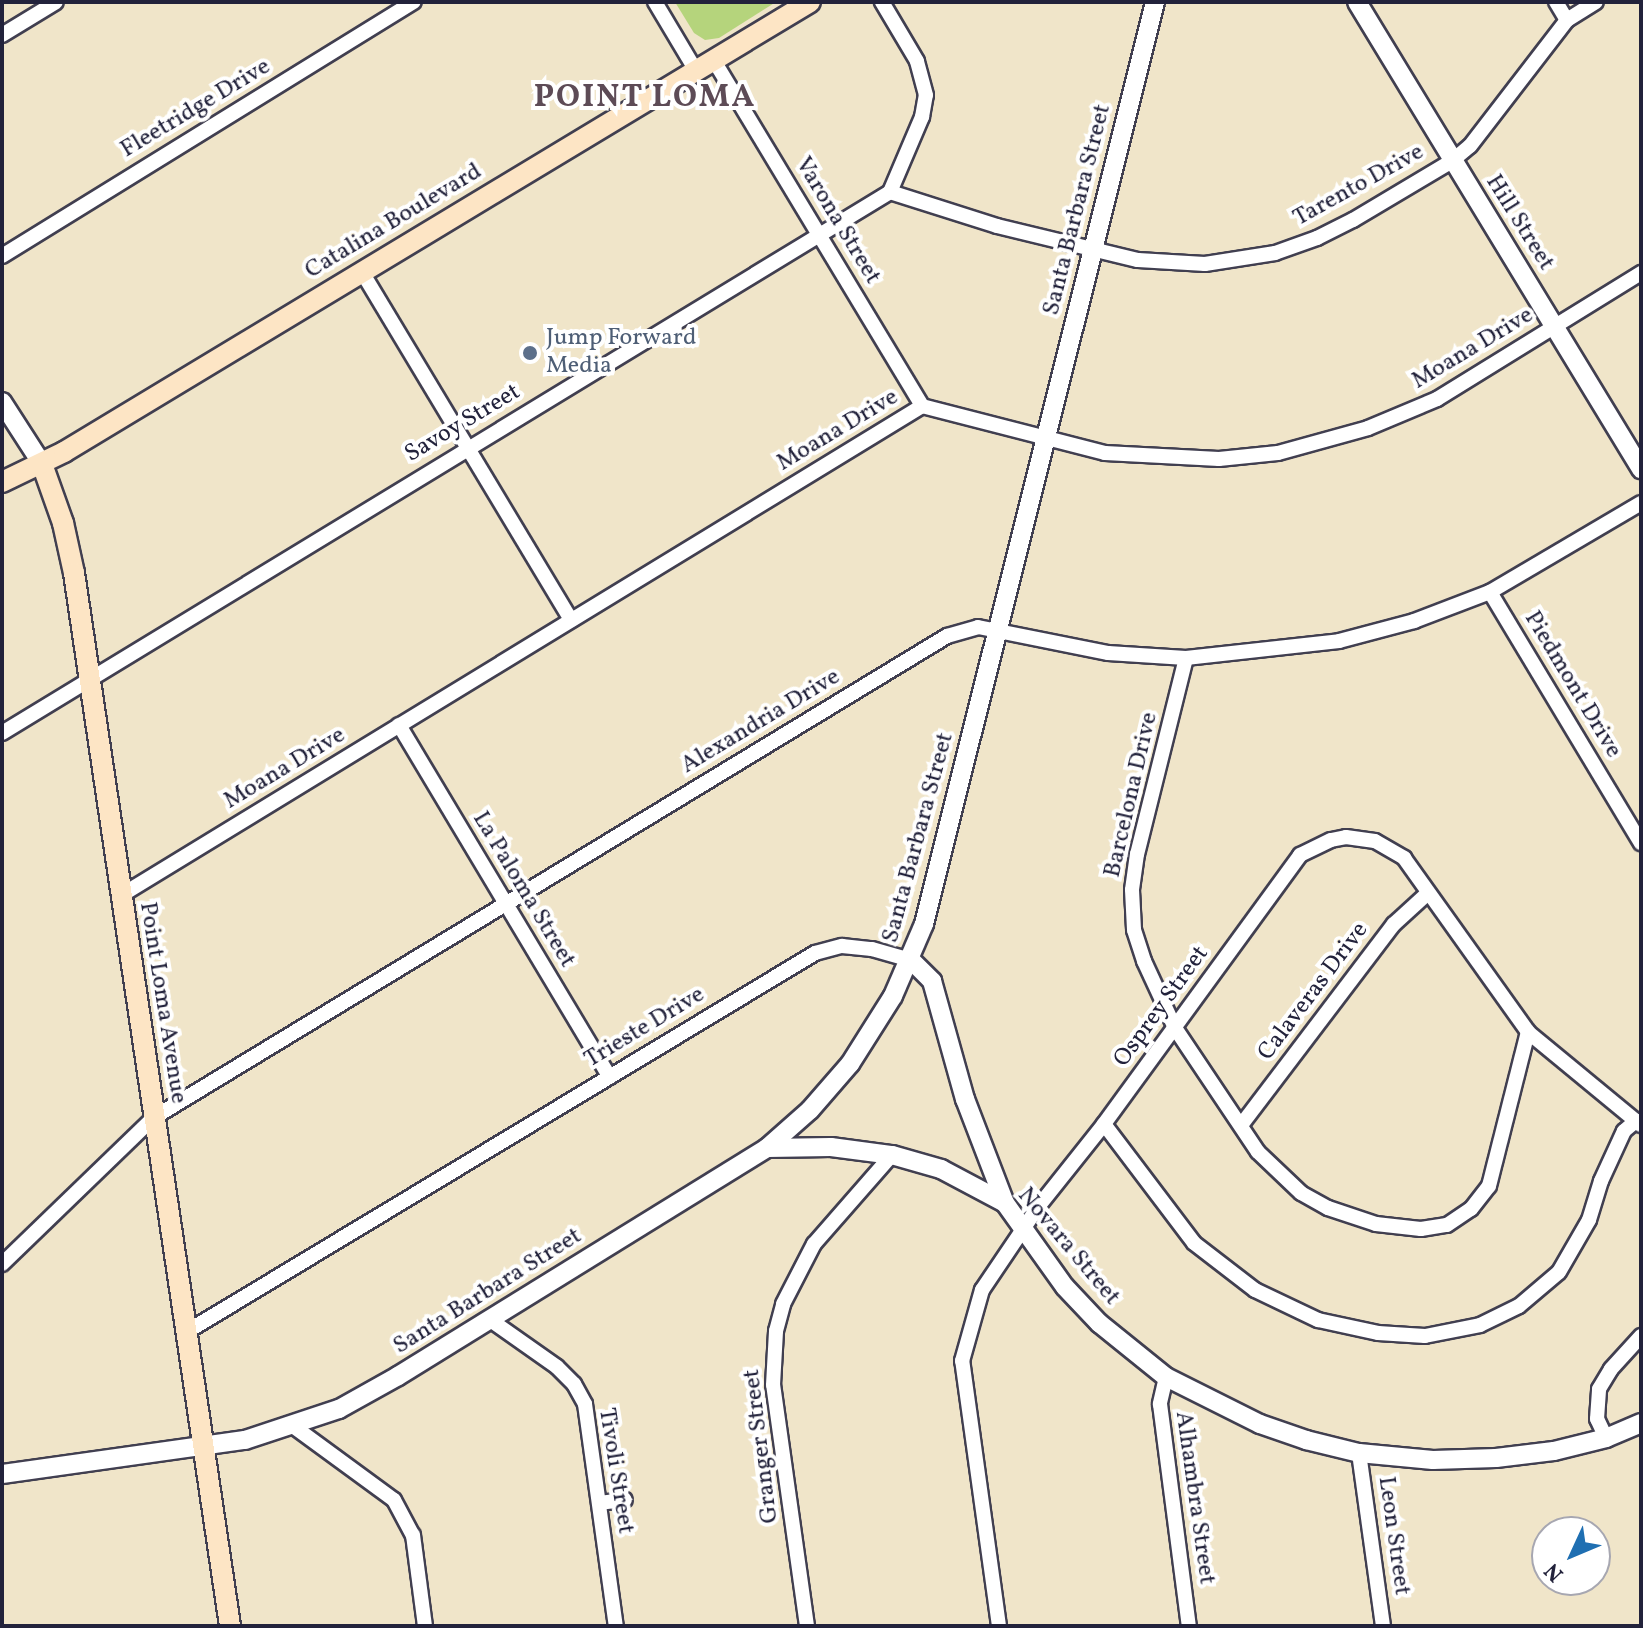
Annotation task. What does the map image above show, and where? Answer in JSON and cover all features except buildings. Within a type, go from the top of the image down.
[{"type":"main road","name":"Catalina Boulevard","points":[[2,482],[42,464],[810,2]]},
{"type":"main road","name":"Point Loma Avenue","points":[[42,464],[70,551],[230,1626]]},
{"type":"street","points":[[2,35],[56,2]]},
{"type":"street","name":"Fleetridge Drive","points":[[2,256],[414,2]]},
{"type":"street","points":[[655,2],[695,69]]},
{"type":"street","points":[[882,2],[917,61],[926,95],[922,117],[890,192]]},
{"type":"street","name":"Santa Barbara Street","points":[[2,1474],[205,1447],[293,1426],[339,1409],[767,1148],[819,1101],[855,1057],[883,1015],[911,960],[936,880],[1155,2]]},
{"type":"street","name":"Hill Street","points":[[1357,2],[1641,469]]},
{"type":"street","points":[[1556,2],[1567,20]]},
{"type":"street","name":"Tarento Drive","points":[[890,192],[997,226],[1093,250],[1174,264],[1226,262],[1275,253],[1317,238],[1353,220],[1452,161],[1470,146],[1567,20],[1596,2]]},
{"type":"street","name":"Varona Street","points":[[713,59],[922,406]]},
{"type":"street","name":"Savoy Street","points":[[2,733],[890,192]]},
{"type":"street","points":[[362,272],[571,620]]},
{"type":"street","name":"Moana Drive","points":[[120,896],[922,406],[1105,453],[1219,459],[1310,446],[1368,428],[1437,399],[1641,273]]},
{"type":"street","name":"Point Loma Avenue","points":[[2,402],[42,464]]},
{"type":"street","name":"Alexandria Drive","points":[[2,1264],[153,1118],[947,636],[978,627],[1108,653],[1186,658],[1339,641],[1414,621],[1490,592],[1641,503]]},
{"type":"street","name":"Piedmont Drive","points":[[1490,592],[1641,843]]},
{"type":"street","name":"Barcelona Drive","points":[[1186,658],[1137,854],[1132,890],[1134,930],[1175,1028],[1258,1152],[1301,1193],[1328,1208],[1376,1224],[1421,1229],[1447,1225],[1471,1209],[1489,1186],[1528,1032]]},
{"type":"street","name":"La Paloma Street","points":[[399,725],[610,1077]]},
{"type":"street","name":"Osprey Street","points":[[999,1626],[962,1361],[982,1290],[1300,855],[1342,838],[1375,841],[1404,858],[1528,1032],[1638,1123]]},
{"type":"street","name":"Calaveras Drive","points":[[1242,1124],[1394,924],[1428,893]]},
{"type":"street","name":"Trieste Drive","points":[[188,1331],[815,953],[842,946],[872,949],[911,960]]},
{"type":"street","points":[[911,960],[932,981],[965,1099],[1005,1203]]},
{"type":"street","points":[[1104,1124],[1184,1232],[1255,1290],[1318,1320],[1378,1333],[1425,1336],[1480,1325],[1519,1306],[1559,1272],[1589,1220],[1601,1181],[1624,1131],[1638,1123]]},
{"type":"street","name":"Novara Street","points":[[767,1148],[831,1147],[892,1155],[941,1169],[1005,1203],[1065,1287],[1099,1323],[1166,1377],[1260,1424],[1359,1453],[1433,1460],[1496,1458],[1554,1451],[1606,1438],[1641,1423]]},
{"type":"street","name":"Granger Street","points":[[807,1626],[773,1385],[776,1331],[787,1294],[814,1244],[892,1155]]},
{"type":"street","name":"Tivoli Street","points":[[489,1319],[557,1367],[574,1384],[585,1404],[616,1626]]},
{"type":"street","points":[[1606,1438],[1597,1419],[1599,1389],[1611,1369],[1641,1336]]},
{"type":"street","name":"Alhambra Street","points":[[1166,1377],[1160,1404],[1189,1626]]},
{"type":"street","points":[[293,1426],[394,1500],[413,1535],[425,1626]]},
{"type":"street","name":"Leon Street","points":[[1359,1453],[1383,1626]]},
{"type":"street","points":[[599,1503],[625,1500]]},
{"type":"green space","points":[[675,2],[776,2],[719,38],[705,40],[694,33]]},
{"type":"place","name":"Jump Forward Media","points":[[530,353]]},
{"type":"district","name":"POINT LOMA","points":[[645,98]]}]
